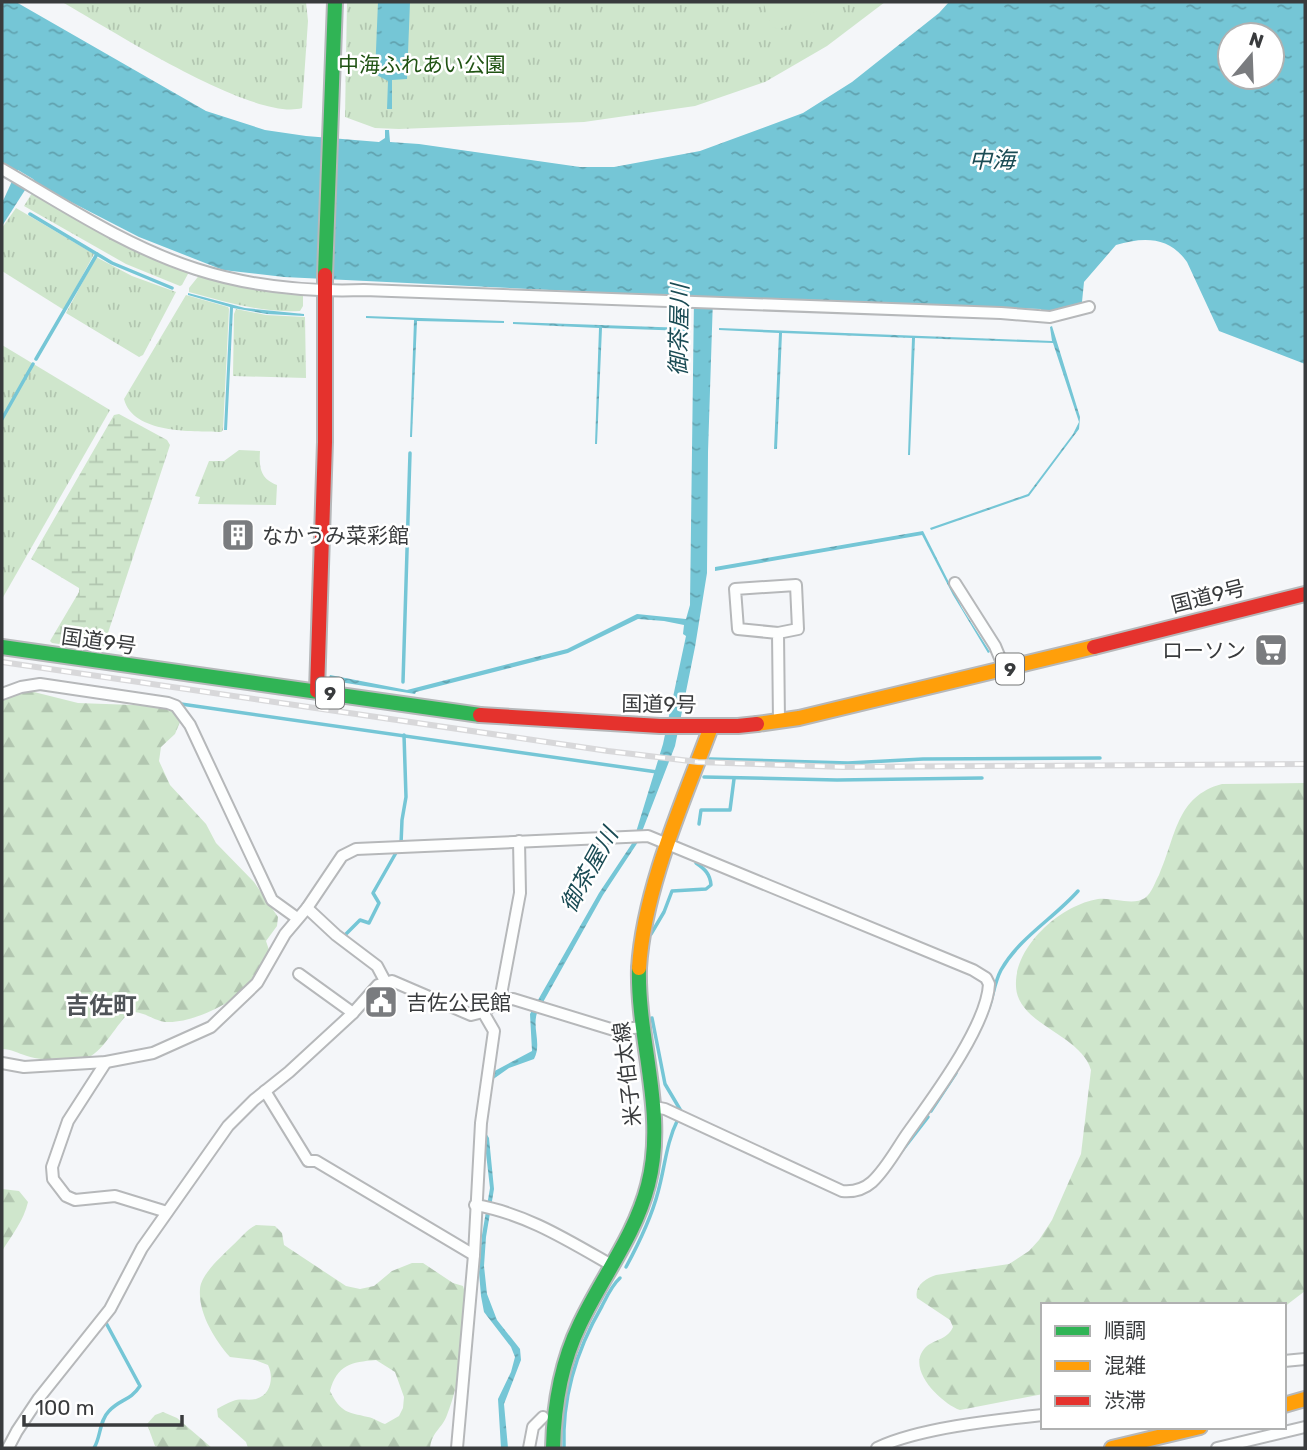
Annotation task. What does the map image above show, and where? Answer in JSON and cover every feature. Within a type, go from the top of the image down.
[{"type":"main road","points":[[317,691],[325,442],[325,288],[335,2]]},
{"type":"main road","name":"国道9号","points":[[2,647],[494,717],[711,727],[779,722],[1004,670],[1305,594]]},
{"type":"main road","name":"米子伯太線","points":[[553,1448],[558,1387],[568,1353],[588,1307],[613,1266],[638,1216],[649,1181],[655,1140],[654,1107],[643,1027],[639,982],[640,951],[647,913],[668,844],[711,727]]},
{"type":"main road","points":[[1286,1406],[1305,1401]]},
{"type":"main road","points":[[1112,1448],[1192,1429]]},
{"type":"street","points":[[2,169],[130,242],[196,269],[248,281],[364,290],[1050,317],[1089,307]]},
{"type":"street","points":[[955,583],[995,646],[1004,670]]},
{"type":"street","points":[[796,585],[798,629],[778,633],[738,629],[735,589],[796,585]]},
{"type":"street","points":[[778,633],[779,722]]},
{"type":"street","points":[[2,694],[20,687],[40,684],[176,706],[190,725],[272,900],[297,918]]},
{"type":"street","points":[[2,1062],[24,1067],[106,1062],[153,1053],[211,1027],[257,983],[285,934],[307,908],[342,856],[351,849],[648,836],[973,970],[986,978],[989,988],[984,1008],[941,1086],[884,1167],[871,1183],[861,1189],[842,1191],[665,1109],[654,1107]]},
{"type":"street","points":[[500,1000],[520,893],[519,841]]},
{"type":"street","points":[[307,908],[336,935],[377,966],[385,981]]},
{"type":"street","points":[[299,974],[353,1013]]},
{"type":"street","points":[[8,1448],[39,1398],[110,1309],[138,1255],[228,1126],[353,1013],[378,985],[385,981],[399,983],[466,1014],[476,1015],[500,1000],[513,999],[614,1030],[643,1027]]},
{"type":"street","points":[[457,1448],[474,1255],[485,1207],[481,1123],[494,1031],[483,1012]]},
{"type":"street","points":[[106,1062],[68,1121],[52,1167],[53,1179],[66,1196],[75,1200],[115,1196],[167,1212]]},
{"type":"street","points":[[265,1091],[308,1161],[316,1161],[474,1255]]},
{"type":"street","points":[[485,1207],[535,1223],[613,1266]]},
{"type":"street","points":[[1286,1361],[1305,1359]]},
{"type":"street","points":[[877,1448],[925,1433],[1041,1415]]},
{"type":"street","points":[[529,1443],[534,1424],[543,1417]]},
{"type":"street","points":[[1217,1448],[1305,1427]]},
{"type":"street","points":[[529,1443],[553,1433]]},
{"type":"green space","name":"中海ふれあい公園","points":[[62,2],[306,2],[308,21],[302,108],[280,109],[218,88],[146,51]]},
{"type":"green space","name":"中海ふれあい公園","points":[[347,2],[885,2],[827,46],[765,82],[695,106],[584,122],[399,129],[375,128],[345,117]]},
{"type":"green space","points":[[763,2],[832,2],[779,29],[772,27]]},
{"type":"green space","points":[[32,193],[189,272],[182,285],[126,264],[24,206]]},
{"type":"green space","points":[[16,208],[94,254],[64,310],[2,271],[2,228]]},
{"type":"green space","points":[[96,257],[132,276],[176,292],[143,355],[139,357],[66,313]]},
{"type":"green space","points":[[201,273],[303,294],[303,306],[300,311],[272,310],[189,292],[189,288]]},
{"type":"green space","points":[[186,295],[229,309],[221,432],[151,425],[139,419],[124,399]]},
{"type":"green space","points":[[236,309],[266,315],[305,317],[306,378],[233,376]]},
{"type":"green space","points":[[2,345],[110,410],[2,599]]},
{"type":"green space","points":[[119,414],[167,440],[170,445],[104,645],[101,650],[52,643],[50,641],[79,588],[31,559],[114,415]]},
{"type":"green space","points":[[239,450],[260,451],[264,476],[277,485],[276,505],[198,504],[200,497],[195,496],[209,461],[224,461]]},
{"type":"green space","points":[[30,691],[78,703],[161,706],[174,711],[180,722],[175,734],[161,747],[159,761],[170,785],[206,824],[216,843],[254,882],[278,917],[277,926],[266,941],[270,953],[259,975],[247,989],[215,1009],[180,1021],[165,1022],[133,1012],[128,1014],[93,1055],[80,1060],[39,1059],[2,1049],[2,699]]},
{"type":"green space","points":[[1305,783],[1305,1291],[1286,1305],[1286,1303],[1041,1303],[1041,1394],[960,1410],[943,1400],[922,1374],[919,1364],[921,1354],[927,1346],[945,1336],[953,1327],[950,1320],[917,1298],[917,1290],[925,1280],[936,1275],[1009,1264],[1029,1251],[1052,1220],[1081,1154],[1091,1070],[1075,1047],[1027,1011],[1019,999],[1017,971],[1023,956],[1042,930],[1069,909],[1098,899],[1135,901],[1145,898],[1159,875],[1186,808],[1207,790],[1222,784]]},
{"type":"green space","points":[[2,1189],[19,1191],[28,1202],[21,1221],[2,1251]]},
{"type":"green space","points":[[256,1225],[275,1226],[282,1233],[284,1245],[346,1286],[360,1289],[374,1286],[392,1271],[412,1263],[423,1263],[453,1283],[463,1286],[466,1296],[464,1326],[456,1386],[447,1415],[430,1448],[248,1448],[246,1442],[218,1417],[217,1409],[227,1404],[236,1400],[261,1397],[268,1390],[271,1380],[268,1365],[255,1360],[230,1357],[209,1326],[200,1298],[201,1283],[208,1271]],"holes":[[[376,1360],[395,1372],[404,1397],[403,1408],[399,1416],[385,1424],[345,1410],[330,1391],[341,1370],[352,1364]]]},
{"type":"green space","points":[[163,1412],[177,1418],[212,1448],[155,1446],[147,1424],[155,1415]]},
{"type":"water","name":"中海","points":[[2,2],[16,2],[206,111],[265,130],[379,142],[385,138],[385,130],[389,130],[390,142],[580,167],[614,167],[700,151],[803,113],[852,82],[939,13],[949,2],[1305,2],[1305,364],[1219,331],[1187,262],[1172,247],[1155,241],[1116,245],[1084,282],[1082,302],[1078,306],[1042,313],[1041,309],[713,298],[707,573],[675,746],[638,842],[603,895],[537,1013],[537,1048],[534,1059],[509,1068],[492,1080],[486,1133],[489,1138],[494,1189],[484,1266],[487,1294],[497,1320],[520,1349],[521,1360],[504,1404],[508,1448],[501,1448],[498,1399],[515,1357],[511,1347],[484,1312],[479,1272],[490,1188],[484,1136],[489,1074],[532,1051],[530,1014],[599,893],[633,842],[663,744],[686,636],[683,634],[684,625],[638,619],[568,653],[415,694],[329,678],[330,675],[407,690],[567,649],[637,614],[686,619],[690,605],[694,297],[284,277],[223,270],[139,237],[38,185],[18,170],[16,172],[2,164]]},
{"type":"water","points":[[378,2],[410,2],[407,79],[392,80],[392,109],[387,109],[388,81],[375,74]]},
{"type":"water","points":[[13,179],[27,187],[2,226],[2,203]]},
{"type":"water","points":[[188,293],[245,308],[304,314],[267,314],[233,308],[227,430],[224,430],[230,307]]},
{"type":"water","points":[[366,316],[504,323],[417,321],[410,437],[414,320]]},
{"type":"water","name":"御茶屋川","points":[[513,322],[687,328],[687,331],[602,328],[595,444],[599,328]]},
{"type":"water","points":[[1052,326],[1080,417],[1079,429],[1029,496],[931,530],[930,528],[1028,494],[1073,434],[1079,422],[1053,343],[915,338],[908,455],[912,338],[782,333],[777,449],[774,449],[779,333],[719,330],[1052,341]]},
{"type":"water","points":[[923,531],[962,608],[990,652],[988,653],[953,595],[922,535],[715,571],[715,567]]},
{"type":"waterway","points":[[30,214],[112,263],[172,288]]},
{"type":"waterway","points":[[36,359],[97,254]]},
{"type":"waterway","points":[[2,419],[33,364]]},
{"type":"waterway","points":[[403,682],[410,453]]},
{"type":"waterway","points":[[181,704],[657,772]]},
{"type":"waterway","points":[[401,844],[406,797],[404,735]]},
{"type":"waterway","points":[[710,759],[848,763],[923,759],[1100,758]]},
{"type":"waterway","points":[[704,777],[837,780],[982,778]]},
{"type":"waterway","points":[[699,824],[701,810],[730,810],[734,779]]},
{"type":"waterway","points":[[344,936],[360,920],[369,923],[379,903],[373,893],[397,851]]},
{"type":"waterway","points":[[651,934],[672,891],[706,889],[711,885],[706,872],[696,863]]},
{"type":"waterway","points":[[985,1017],[998,976],[1009,958],[1078,891]]},
{"type":"waterway","points":[[652,1018],[665,1084],[681,1111]]},
{"type":"waterway","points":[[931,1111],[956,1073]]},
{"type":"waterway","points":[[901,1152],[928,1117]]},
{"type":"waterway","points":[[626,1267],[652,1212],[668,1146],[678,1119]]},
{"type":"waterway","points":[[564,1448],[566,1411],[578,1357],[593,1322],[620,1278]]},
{"type":"waterway","points":[[94,1448],[106,1415],[140,1386],[105,1321]]},
{"type":"railway","points":[[2,662],[698,762],[843,767],[1305,764]]},
{"type":"traffic: fast","points":[[325,275],[335,2]]},
{"type":"traffic: fast","points":[[2,647],[480,715]]},
{"type":"traffic: fast","points":[[553,1448],[557,1400],[573,1339],[635,1222],[648,1185],[653,1158],[653,1104],[642,1022],[639,968]]},
{"type":"traffic: slow","points":[[757,724],[799,718],[1094,647]]},
{"type":"traffic: slow","points":[[639,968],[648,907],[657,876],[711,727]]},
{"type":"traffic: slow","points":[[1286,1404],[1305,1399]]},
{"type":"traffic: slow","points":[[1112,1448],[1192,1429]]},
{"type":"traffic: jam","points":[[317,691],[325,442],[325,275]]},
{"type":"traffic: jam","points":[[1094,647],[1305,594]]},
{"type":"traffic: jam","points":[[480,715],[660,726],[757,724]]},
{"type":"place","name":"なかうみ菜彩館","points":[[238,535]]},
{"type":"place","name":"ローソン","points":[[1271,650]]},
{"type":"place","name":"吉佐公民館","points":[[381,1002]]},
{"type":"district","name":"吉佐町","points":[[101,1006]]}]
